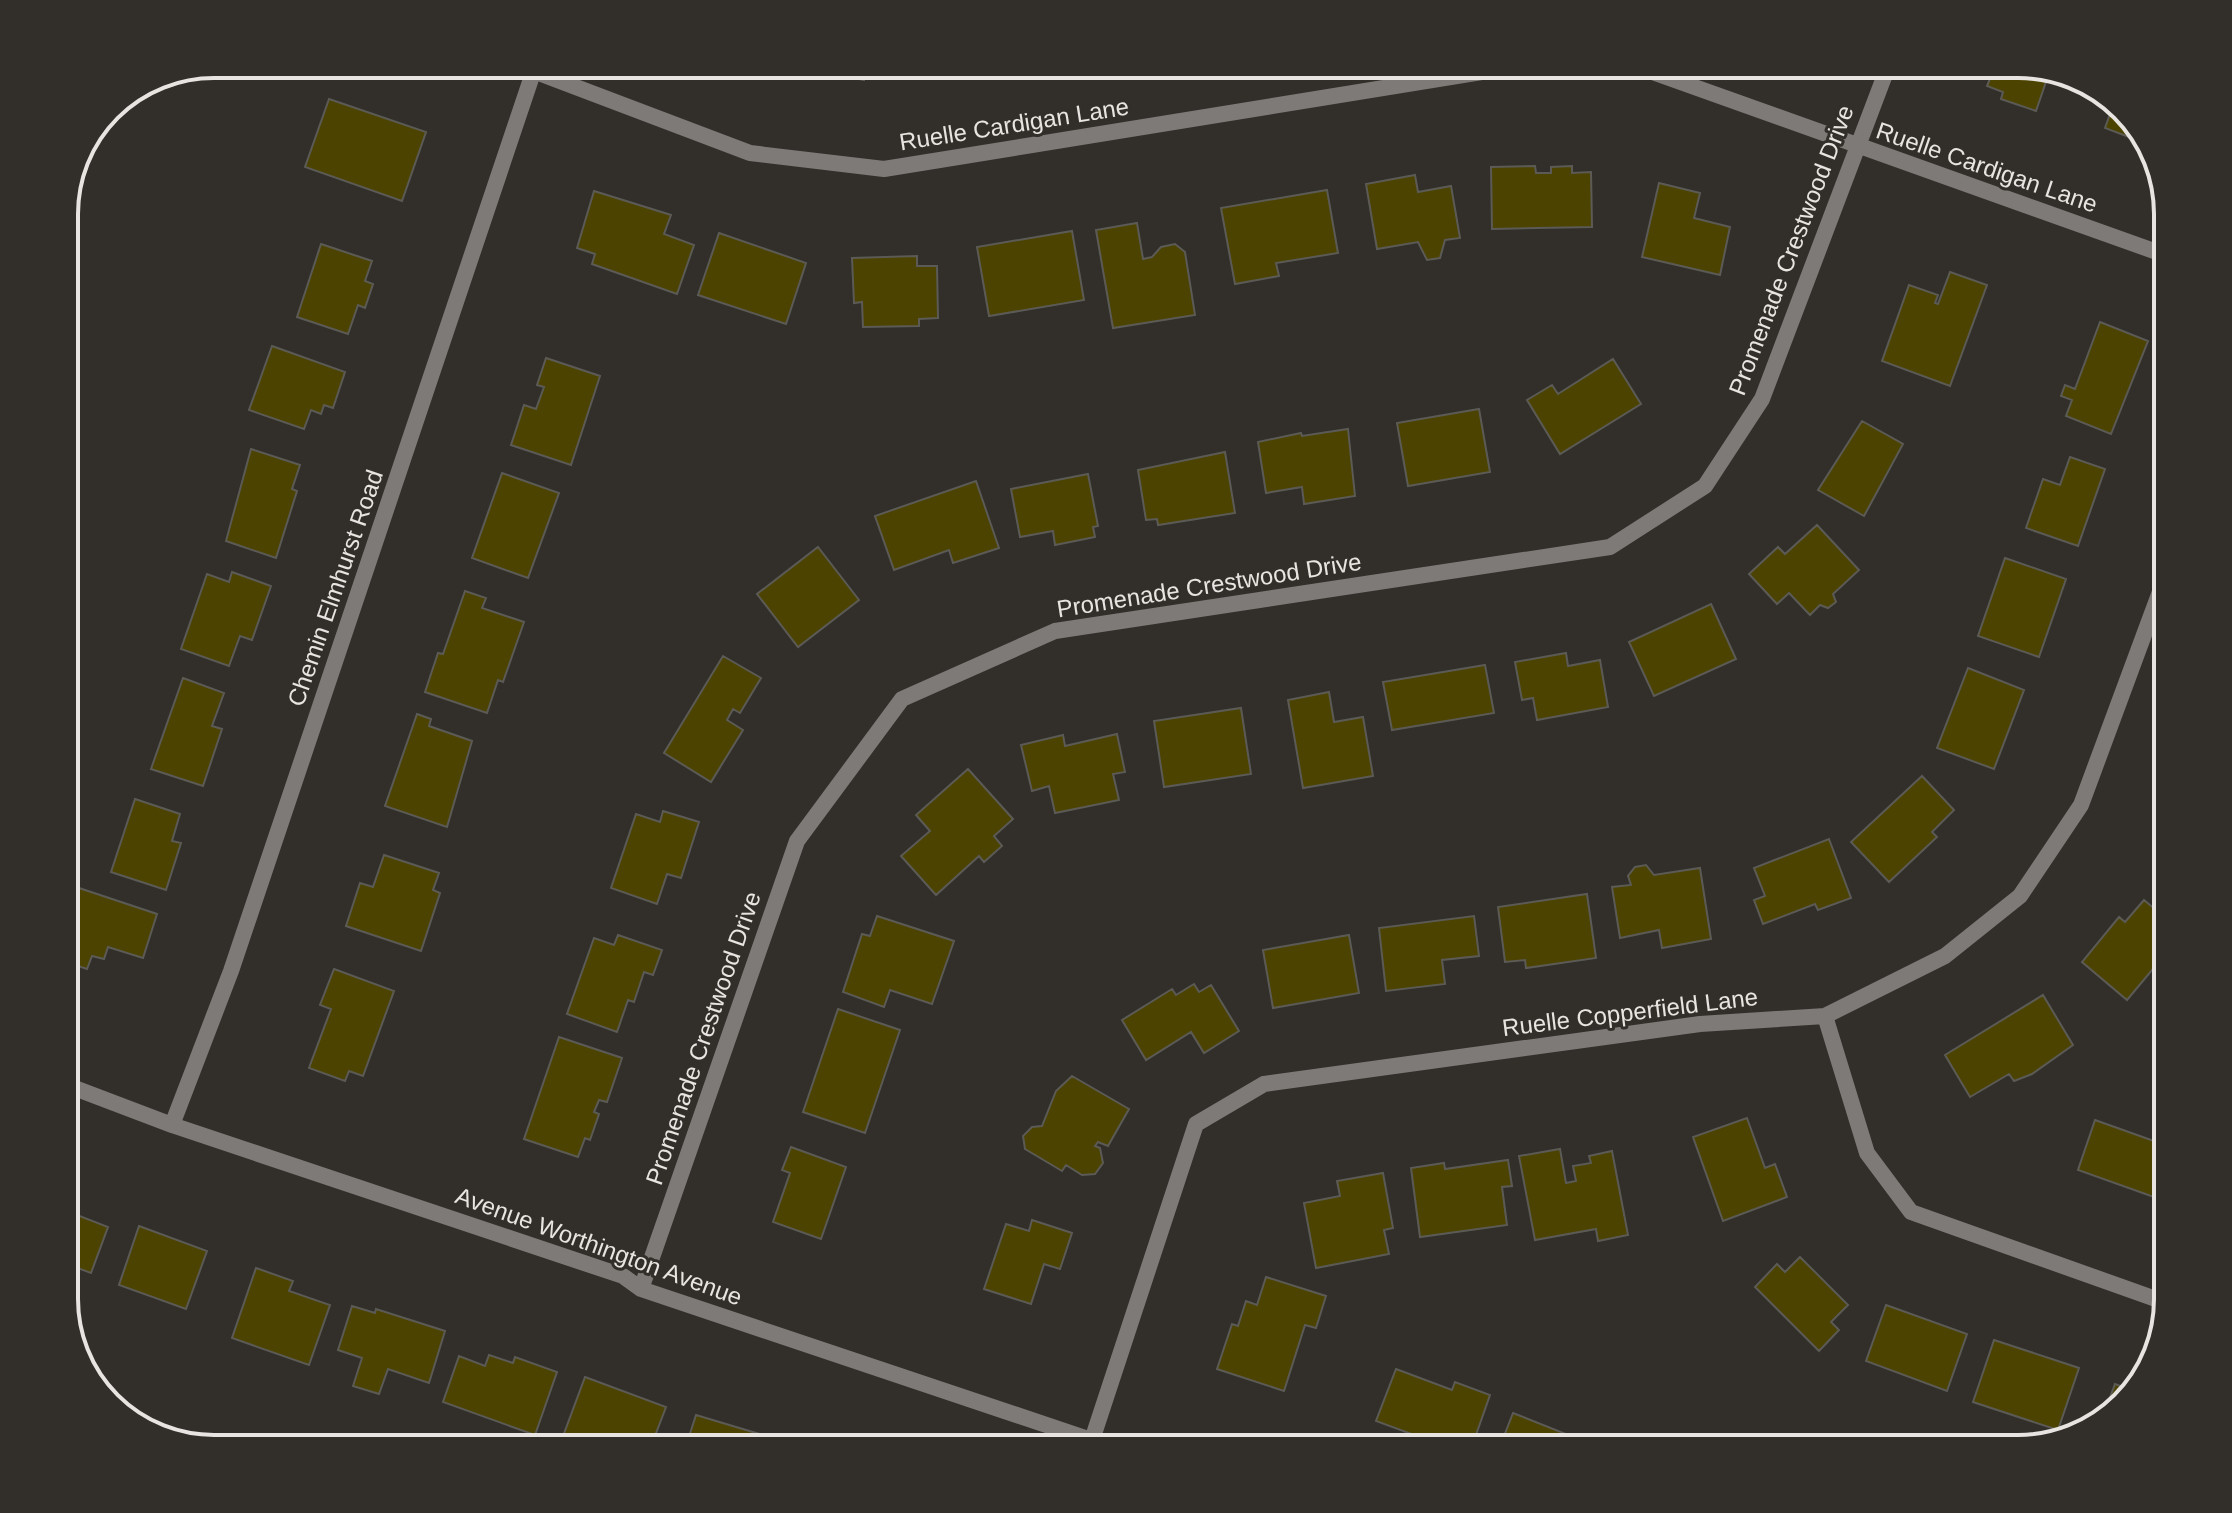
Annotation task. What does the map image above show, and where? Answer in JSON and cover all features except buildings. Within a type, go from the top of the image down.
[{"type":"street","name":"Chemin Elmhurst Road","points":[[172,1125],[231,971],[531,78]]},
{"type":"street","name":"Ruelle Cardigan Lane","points":[[562,78],[750,153],[884,169],[1446,78]]},
{"type":"street","name":"Ruelle Cardigan Lane","points":[[1669,78],[2154,251]]},
{"type":"street","name":"Promenade Crestwood Drive","points":[[641,1289],[797,841],[902,699],[1055,631],[1610,547],[1705,486],[1762,399],[1884,78]]},
{"type":"street","name":"Ruelle Copperfield Lane","points":[[1094,1435],[1196,1124],[1264,1084],[1700,1024],[1825,1016],[1945,956],[2020,896],[2081,805],[2154,608]]},
{"type":"street","points":[[1825,1016],[1867,1153],[1911,1212],[2154,1298]]},
{"type":"street","name":"Avenue Worthington Avenue","points":[[78,1089],[172,1125],[623,1276],[641,1289],[1077,1435]]}]
